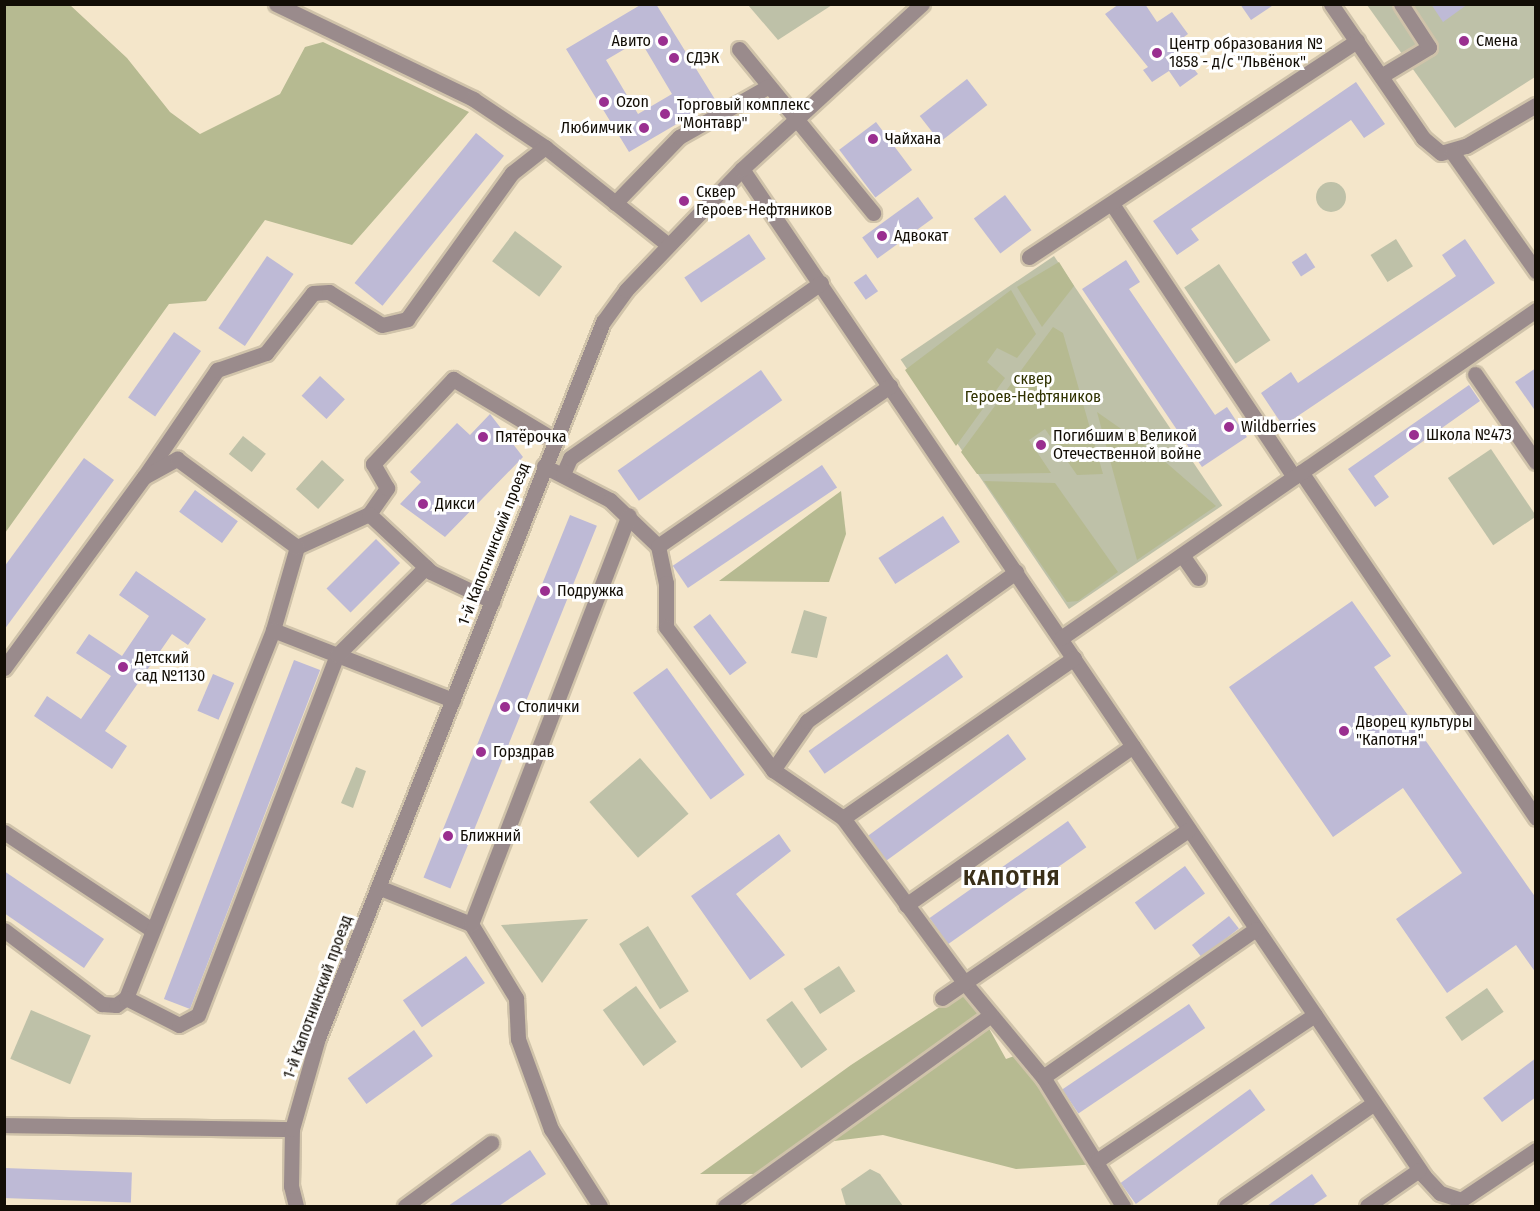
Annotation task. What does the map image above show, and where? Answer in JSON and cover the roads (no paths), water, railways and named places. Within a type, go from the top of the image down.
[{"type":"street","points":[[276,4],[473,99],[545,147],[668,245]]},
{"type":"street","name":"1-й Капотнинский проезд","points":[[296,1206],[291,1186],[292,1129],[318,1038],[492,601],[553,439],[603,322],[668,245],[742,169],[922,4]]},
{"type":"street","points":[[1331,4],[1423,138],[1441,153],[1452,152],[1536,105]]},
{"type":"street","points":[[1381,76],[1430,46],[1401,4]]},
{"type":"street","points":[[1029,257],[1357,41]]},
{"type":"street","points":[[739,49],[873,213]]},
{"type":"street","points":[[615,203],[679,137],[769,86]]},
{"type":"street","points":[[4,668],[144,477],[218,370],[266,353],[313,293],[329,292],[382,325],[407,319],[512,173],[545,147]]},
{"type":"street","points":[[1452,152],[1536,271]]},
{"type":"street","points":[[742,169],[1419,1170],[1440,1193],[1461,1200],[1536,1150]]},
{"type":"street","points":[[1112,204],[1536,818]]},
{"type":"street","points":[[563,474],[570,458],[821,283]]},
{"type":"street","points":[[1061,638],[1536,310]]},
{"type":"street","points":[[1475,374],[1536,462]]},
{"type":"street","points":[[126,998],[149,928],[273,630],[297,547],[369,514],[387,488],[373,464],[453,379],[553,439]]},
{"type":"street","points":[[658,546],[890,386]]},
{"type":"street","points":[[144,477],[177,459],[297,547]]},
{"type":"street","points":[[544,466],[563,474],[629,515],[658,546],[666,583],[666,627],[773,770],[843,818],[964,982],[1043,1077],[1098,1160],[1123,1206]]},
{"type":"street","points":[[369,514],[426,567],[492,601]]},
{"type":"street","points":[[471,924],[629,515]]},
{"type":"street","points":[[1182,555],[1198,578]]},
{"type":"street","points":[[4,930],[102,1004],[126,998],[178,1025],[198,1015],[337,655],[426,567]]},
{"type":"street","points":[[773,770],[807,721],[1016,572]]},
{"type":"street","points":[[273,630],[453,700]]},
{"type":"street","points":[[843,818],[1074,658]]},
{"type":"street","points":[[906,905],[1133,746]]},
{"type":"street","points":[[942,998],[1188,830]]},
{"type":"street","points":[[4,832],[149,928]]},
{"type":"street","points":[[378,887],[471,924],[516,998],[518,1039],[542,1111],[600,1206]]},
{"type":"street","points":[[1043,1077],[1256,929]]},
{"type":"street","points":[[725,1206],[991,1015]]},
{"type":"street","points":[[1098,1160],[1314,1015]]},
{"type":"street","points":[[1226,1206],[1374,1103]]},
{"type":"street","points":[[4,1125],[292,1129]]},
{"type":"street","points":[[405,1206],[491,1143]]},
{"type":"street","points":[[1366,1206],[1419,1170]]},
{"type":"place","name":"Авито","points":[[663,41]]},
{"type":"place","name":"Смена","points":[[1464,41]]},
{"type":"place","name":"Центр образования № 1858 - д/с \"Львёнок\"","points":[[1157,53]]},
{"type":"place","name":"СДЭК","points":[[674,58]]},
{"type":"place","name":"Ozon","points":[[604,102]]},
{"type":"place","name":"Торговый комплекс \"Монтавр\"","points":[[665,114]]},
{"type":"place","name":"Любимчик","points":[[644,128]]},
{"type":"place","name":"Чайхана","points":[[873,139]]},
{"type":"place","name":"Сквер Героев-Нефтяников","points":[[684,201]]},
{"type":"place","name":"Адвокат","points":[[882,236]]},
{"type":"place","name":"Wildberries","points":[[1229,427]]},
{"type":"place","name":"Школа №473","points":[[1414,435]]},
{"type":"place","name":"Пятёрочка","points":[[483,437]]},
{"type":"place","name":"Погибшим в Великой Отечественной войне","points":[[1041,445]]},
{"type":"place","name":"Дикси","points":[[423,504]]},
{"type":"place","name":"Подружка","points":[[545,591]]},
{"type":"place","name":"Детский сад №1130","points":[[123,667]]},
{"type":"place","name":"Столички","points":[[505,707]]},
{"type":"place","name":"Дворец культуры \"Капотня\"","points":[[1344,731]]},
{"type":"place","name":"Горздрав","points":[[481,752]]},
{"type":"place","name":"Ближний","points":[[448,836]]},
{"type":"district","name":"КАПОТНЯ","points":[[1012,878]]},
{"type":"park label","name":"сквер Героев-Нефтяников","points":[[1033,388]]}]
